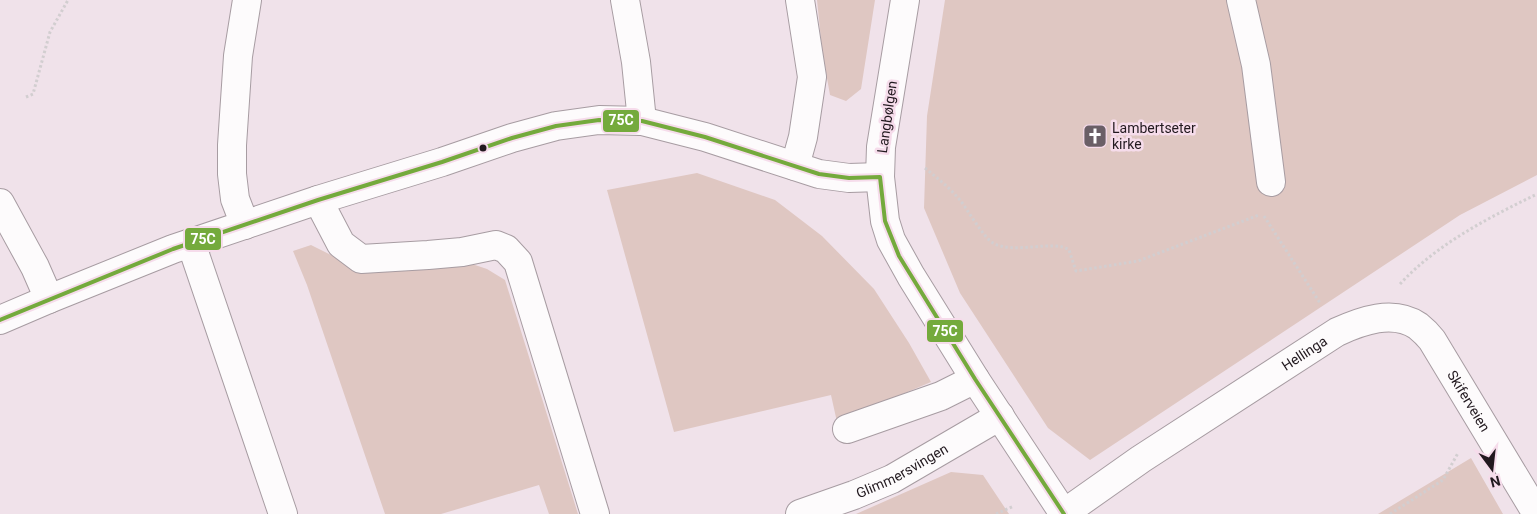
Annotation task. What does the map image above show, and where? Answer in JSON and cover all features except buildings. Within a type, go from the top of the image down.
[{"type":"street","points":[[245,225],[235,199],[232,154],[238,56],[247,0]]},
{"type":"street","points":[[625,0],[636,62],[642,120]]},
{"type":"street","points":[[794,166],[803,137],[812,77],[800,0]]},
{"type":"street","name":"Langbølgen","points":[[905,0],[881,147],[880,177],[885,221],[895,248],[975,379],[1064,514]]},
{"type":"street","points":[[1241,0],[1256,65],[1271,182]]},
{"type":"street","points":[[0,320],[48,299],[191,243],[318,200],[442,162],[512,138],[556,126],[598,120],[642,120],[705,137],[819,174],[849,178],[880,177]]},
{"type":"street","points":[[318,200],[341,244],[361,259],[453,252],[496,244],[506,248],[518,262],[595,514]]},
{"type":"street","points":[[0,203],[35,267],[48,299]]},
{"type":"street","points":[[191,243],[283,514]]},
{"type":"street","name":"Hellinga","points":[[1064,514],[1141,459],[1338,332],[1365,320],[1380,318]]},
{"type":"street","name":"Skiferveien","points":[[1380,318],[1400,319],[1417,325],[1432,340],[1537,514]]},
{"type":"street","points":[[847,429],[941,396],[975,379]]},
{"type":"street","name":"Glimmersvingen","points":[[800,514],[892,479],[1000,416]]},
{"type":"path","points":[[26,97],[33,94],[50,32],[68,0]]},
{"type":"path","points":[[925,168],[959,199],[991,242],[1002,247],[1016,248],[1062,246],[1069,250],[1076,271],[1138,260],[1263,213],[1338,332]]},
{"type":"path","points":[[1380,318],[1391,294],[1432,255],[1483,223],[1537,194]]},
{"type":"path","points":[[1390,514],[1443,480],[1459,451]]},
{"type":"path","points":[[996,514],[1014,506]]},
{"type":"shaded area","points":[[817,0],[875,0],[861,89],[846,101],[830,95],[822,50]]},
{"type":"shaded area","points":[[945,0],[1537,0],[1537,175],[1460,215],[1090,460],[1048,428],[960,293],[924,208],[927,116]]},
{"type":"shaded area","points":[[697,173],[775,200],[822,236],[874,289],[909,343],[931,382],[837,422],[831,395],[674,432],[607,190]]},
{"type":"shaded area","points":[[311,245],[353,266],[460,260],[487,269],[505,280],[578,514],[549,514],[539,485],[441,514],[385,514],[307,285],[293,251]]},
{"type":"shaded area","points":[[1471,458],[1503,514],[1378,514]]},
{"type":"shaded area","points":[[951,472],[983,475],[1009,514],[856,514]]},
{"type":"transit line","name":"75C","points":[[0,320],[173,249],[512,138],[556,126],[599,120],[642,121],[705,137],[819,174],[849,178],[880,177],[885,221],[899,256],[975,379],[1064,514]]},
{"type":"place","name":"Lambertseter kirke","points":[[1095,136]]}]
